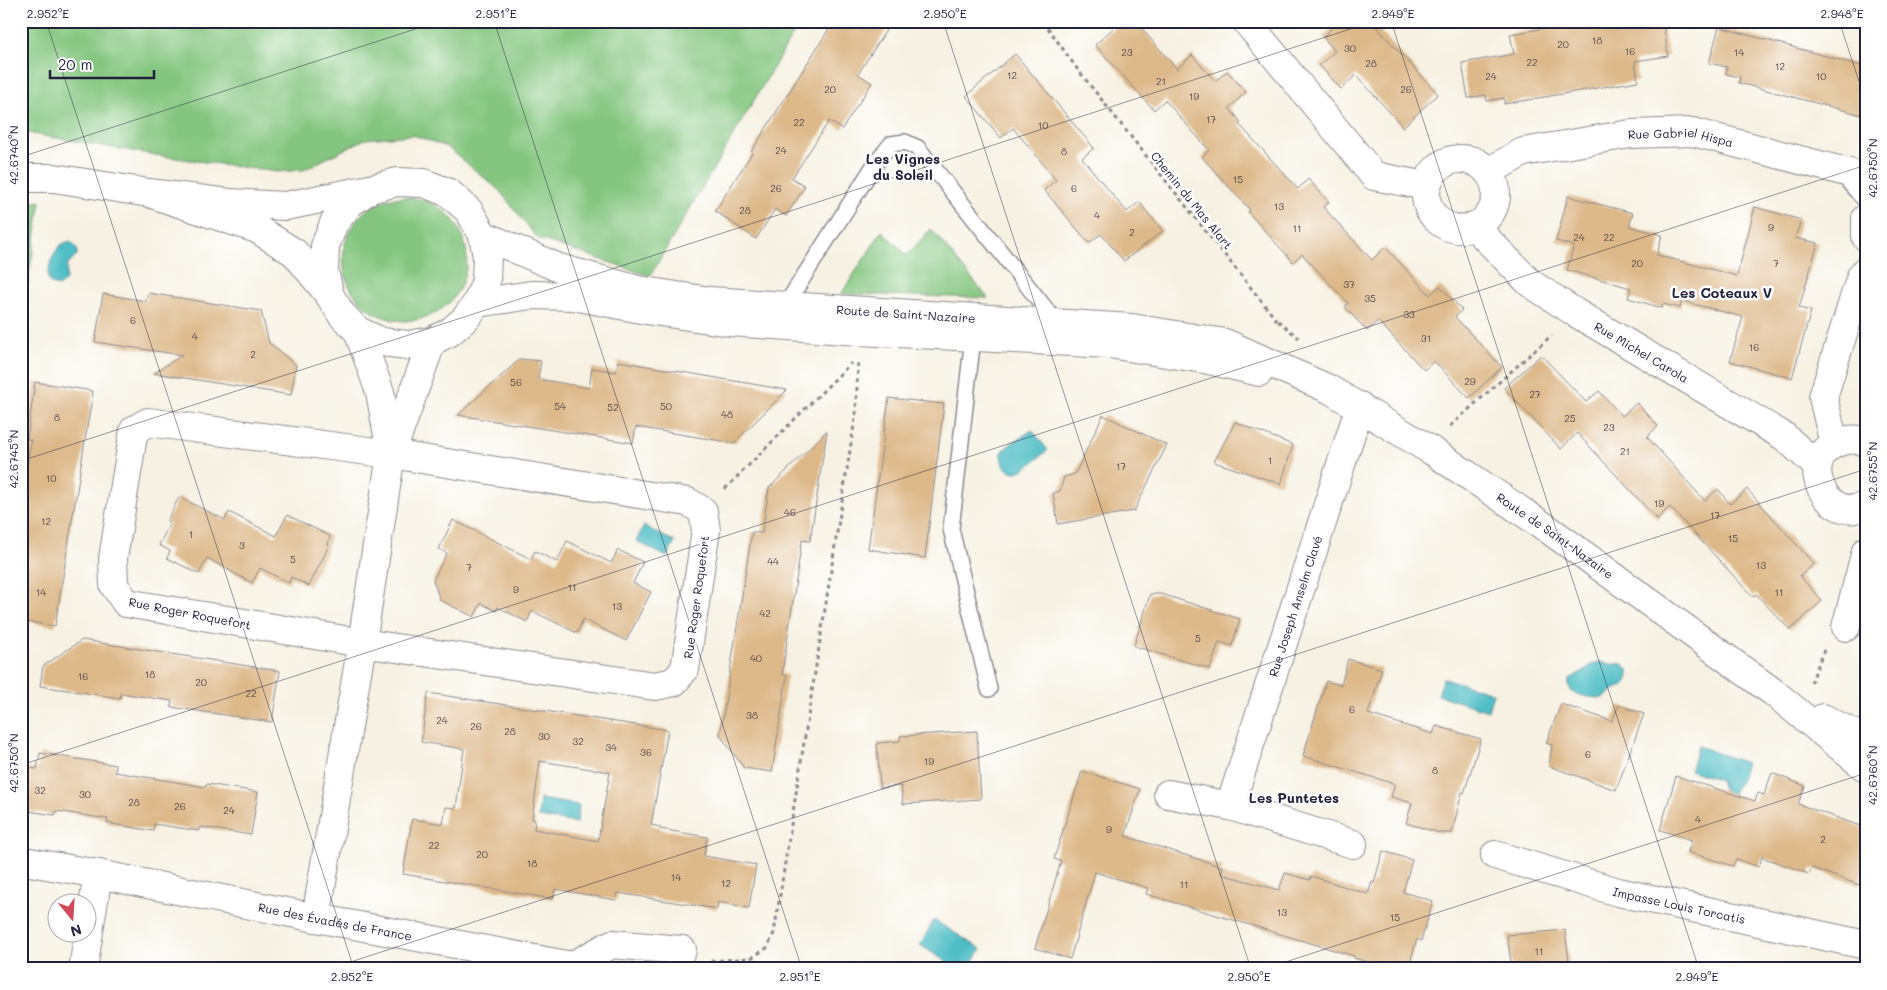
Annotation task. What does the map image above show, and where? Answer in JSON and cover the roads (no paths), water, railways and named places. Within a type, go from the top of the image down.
[{"type":"street","points":[[1246,21],[1374,176],[1426,186]]},
{"type":"street","name":"Rue Gabriel Hispa","points":[[1488,172],[1523,152],[1630,134],[1693,132],[1850,172],[1866,192]]},
{"type":"street","points":[[1465,159],[1478,163],[1488,172],[1494,183],[1496,196],[1493,208],[1485,219],[1474,226],[1460,229],[1444,225],[1433,216],[1426,202],[1426,186],[1431,174],[1441,165],[1452,160],[1465,159]]},
{"type":"street","points":[[21,178],[54,178],[229,203],[286,206],[397,182],[424,183],[449,193],[469,211],[483,234],[487,257],[486,281],[477,303],[465,319],[450,332],[432,341],[407,345],[382,342],[358,331],[342,315],[330,296],[295,253],[257,229],[149,193]]},
{"type":"street","points":[[330,296],[324,271],[325,246],[334,223],[350,203],[370,189]]},
{"type":"street","points":[[1866,218],[1866,237]]},
{"type":"street","name":"Rue Michel Carola","points":[[1474,226],[1530,283],[1576,313],[1785,437],[1817,466]]},
{"type":"street","name":"Route de Saint-Nazaire","points":[[483,234],[558,268],[638,290],[710,301],[1132,328],[1225,343],[1329,389],[1432,451],[1548,529],[1773,692],[1866,768]]},
{"type":"street","points":[[1834,444],[1823,397],[1861,276],[1866,270]]},
{"type":"street","name":"Route de Saint-Nazaire","points":[[477,303],[531,295],[574,296],[646,310],[730,322],[859,332],[1119,346],[1204,359],[1329,389]]},
{"type":"street","points":[[358,331],[380,392],[391,454]]},
{"type":"street","points":[[316,918],[362,643],[391,454],[432,341]]},
{"type":"street","name":"Rue Joseph Anselm Clavé","points":[[1230,806],[1360,406]]},
{"type":"street","name":"Rue Roger Roquefort","points":[[148,422],[391,454],[688,502],[703,511],[706,530],[685,669],[674,682],[655,686],[362,643],[126,603],[114,585],[113,558],[134,430],[148,422]]},
{"type":"street","points":[[1864,512],[1833,504],[1823,494],[1817,480],[1817,466],[1826,449],[1834,444],[1848,439],[1866,442]]},
{"type":"street","points":[[1846,627],[1866,552]]},
{"type":"street","name":"Route de Saint-Nazaire","points":[[1773,692],[1866,740]]},
{"type":"street","points":[[1168,794],[1230,806],[1353,844]]},
{"type":"street","name":"Impasse Louis Torcatis","points":[[1495,855],[1618,892],[1866,945]]},
{"type":"street","name":"Rue des Évadés de France","points":[[24,861],[575,967],[612,944],[682,950]]},
{"type":"street","points":[[83,969],[98,874]]},
{"type":"lane","points":[[786,306],[875,164],[891,144],[905,142],[918,148],[1057,323]]},
{"type":"lane","points":[[973,337],[951,529],[989,689]]},
{"type":"water","points":[[67,242],[71,242],[77,249],[77,255],[67,266],[66,280],[60,286],[53,285],[48,278],[51,263],[58,249]]},
{"type":"water","points":[[1032,430],[1048,450],[1020,471],[1011,471],[1002,462],[1001,458],[1004,450]]},
{"type":"water","points":[[644,526],[675,542],[667,557],[636,541]]},
{"type":"water","points":[[1599,662],[1622,664],[1625,666],[1629,673],[1627,682],[1602,698],[1572,692],[1569,681],[1591,665]]},
{"type":"water","points":[[1443,678],[1493,693],[1488,711],[1438,695]]},
{"type":"water","points":[[1698,746],[1746,763],[1739,784],[1731,795],[1724,792],[1720,780],[1690,770]]},
{"type":"water","points":[[540,799],[579,805],[577,823],[538,817]]},
{"type":"water","points":[[934,920],[981,949],[969,969],[958,969],[920,945]]},
{"type":"district","name":"Les Vignes du Soleil","points":[[903,166]]},
{"type":"district","name":"Les Coteaux V","points":[[1722,292]]},
{"type":"district","name":"Les Puntetes","points":[[1294,797]]}]
